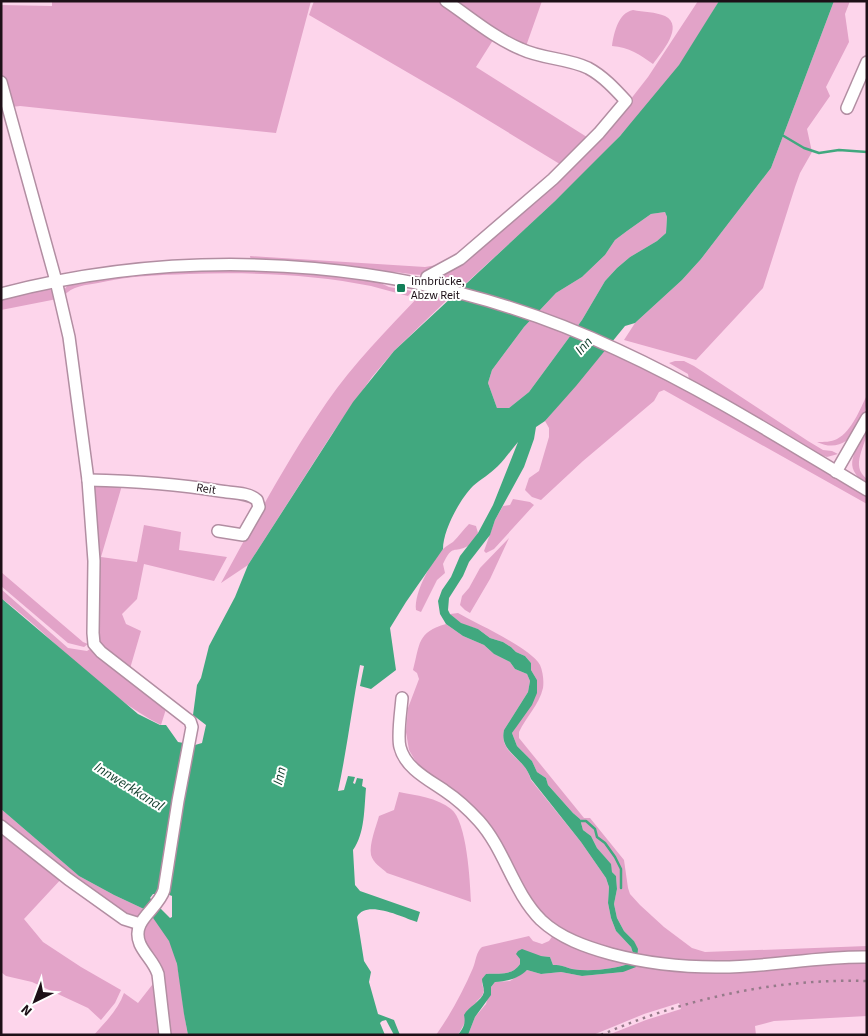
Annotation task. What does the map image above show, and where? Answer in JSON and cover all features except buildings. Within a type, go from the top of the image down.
[{"type":"street","points":[[425,284],[427,277],[460,259],[553,179],[599,133],[626,101],[611,85],[593,71],[579,65],[530,53],[515,47],[446,1]]},
{"type":"street","points":[[847,108],[867,62]]},
{"type":"street","points":[[1,82],[56,281],[69,337],[88,480],[94,561],[94,644],[125,672],[190,721],[192,728],[162,898],[140,924],[138,935],[141,946],[155,966],[158,974],[165,1035]]},
{"type":"street","points":[[1,294],[56,281],[147,269],[225,265],[319,269],[425,284],[475,297],[555,323],[618,350],[719,401],[867,490]]},
{"type":"street","points":[[836,472],[867,418]]},
{"type":"street","name":"Reit","points":[[88,480],[139,481],[184,485],[246,495],[257,500],[259,506],[243,535],[218,531]]},
{"type":"street","points":[[402,698],[399,742],[400,750],[406,761],[446,792],[483,826],[496,845],[513,879],[539,918],[555,931],[595,949],[643,961],[717,968],[828,958],[867,958]]},
{"type":"street","points":[[1,826],[68,879],[124,919],[140,924]]},
{"type":"shaded area","points":[[52,1],[311,1],[276,133],[20,106],[12,107],[1,71],[1,5],[52,6]]},
{"type":"shaded area","points":[[314,1],[442,1],[495,37],[476,67],[590,139],[563,166],[455,100],[309,15]]},
{"type":"shaded area","points":[[449,1],[542,1],[525,49]]},
{"type":"shaded area","points":[[698,1],[719,1],[679,66],[630,125],[548,207],[463,286],[435,279],[464,258],[623,109],[648,77]]},
{"type":"shaded area","points":[[834,1],[850,1],[845,14],[849,42],[826,87],[830,96],[807,129],[812,152],[800,173],[763,288],[696,360],[624,340],[635,323],[682,280],[701,259],[771,168]]},
{"type":"shaded area","points":[[633,10],[654,13],[671,20],[673,26],[672,33],[666,47],[653,64],[629,50],[612,46],[620,19]]},
{"type":"shaded area","points":[[665,212],[667,217],[666,233],[657,241],[630,257],[605,281],[582,320],[529,392],[509,408],[497,408],[488,383],[492,370],[524,327],[556,293],[582,277],[605,255],[615,240],[651,214]]},
{"type":"shaded area","points":[[467,250],[434,272],[422,275],[251,261],[250,256],[425,267],[437,265]]},
{"type":"shaded area","points":[[227,269],[328,274],[374,280],[389,287],[412,291],[408,296],[371,286],[326,279],[280,275],[211,273],[155,275],[121,279],[80,286],[64,296],[65,288],[73,283],[171,272]]},
{"type":"shaded area","points":[[50,289],[57,299],[1,310],[1,298]]},
{"type":"shaded area","points":[[421,291],[449,298],[394,351],[372,377],[332,434],[248,565],[221,583],[258,514],[327,402],[359,361],[419,296]]},
{"type":"shaded area","points":[[605,350],[669,381],[762,433],[867,496],[867,504],[664,390],[659,392],[654,401],[583,461],[541,500],[532,497],[525,490],[529,478],[539,471],[549,437],[549,428],[545,421]]},
{"type":"shaded area","points":[[684,361],[694,366],[808,441],[823,450],[838,454],[827,457],[821,455],[689,379],[688,374],[669,363]]},
{"type":"shaded area","points":[[867,395],[864,416],[854,434],[838,445],[817,442],[832,441],[847,431]]},
{"type":"shaded area","points":[[867,429],[860,455],[859,468],[867,479],[867,484],[859,478],[852,465],[855,452]]},
{"type":"shaded area","points":[[123,482],[101,557],[137,562],[144,525],[181,532],[179,550],[227,557],[214,581],[144,564],[137,599],[122,614],[126,624],[141,631],[129,672],[99,645],[93,486],[95,484]]},
{"type":"shaded area","points":[[513,499],[530,502],[534,505],[494,549],[486,553],[484,551],[495,520],[503,506],[510,505]]},
{"type":"shaded area","points":[[469,524],[476,526],[478,533],[476,537],[468,546],[449,553],[443,564],[445,573],[437,580],[421,612],[416,610],[420,586],[433,561]]},
{"type":"shaded area","points":[[509,538],[490,579],[470,613],[460,605],[462,596],[469,588],[480,568]]},
{"type":"shaded area","points":[[1,572],[83,642],[88,644],[84,647],[68,643],[1,586]]},
{"type":"shaded area","points":[[1,589],[68,648],[87,651],[93,647],[167,706],[161,725],[118,698],[98,682],[1,598]]},
{"type":"shaded area","points":[[458,613],[515,644],[535,658],[540,665],[543,676],[543,688],[539,700],[519,732],[519,738],[584,818],[590,818],[624,860],[630,894],[640,905],[664,927],[692,948],[705,952],[867,946],[867,1016],[774,1021],[755,1026],[756,1035],[608,1035],[681,1009],[679,1003],[644,1014],[593,1035],[468,1035],[475,1017],[486,1004],[491,987],[495,982],[510,981],[527,970],[541,974],[561,972],[582,976],[623,972],[638,956],[634,941],[624,931],[617,918],[614,904],[617,889],[616,876],[612,872],[610,864],[597,848],[591,836],[583,830],[580,819],[548,785],[546,778],[537,772],[532,761],[517,746],[512,733],[520,720],[537,680],[531,670],[531,663],[525,656],[503,642],[490,638],[478,629],[461,624],[450,614]]},
{"type":"shaded area","points":[[446,624],[463,636],[484,645],[494,654],[510,662],[515,669],[527,674],[530,681],[528,692],[504,730],[504,741],[508,750],[528,772],[531,780],[581,842],[606,878],[609,887],[608,903],[611,918],[616,931],[631,947],[634,956],[616,952],[558,929],[536,908],[525,891],[510,858],[496,834],[475,812],[426,775],[409,750],[406,732],[408,708],[419,679],[417,673],[413,670],[419,646],[425,635],[437,627]]},
{"type":"shaded area","points":[[399,792],[426,797],[440,802],[451,809],[456,816],[461,826],[467,852],[471,902],[387,873],[374,860],[371,855],[371,846],[379,816],[394,810]]},
{"type":"shaded area","points":[[1,809],[79,876],[146,910],[134,919],[128,917],[1,824]]},
{"type":"shaded area","points":[[1,828],[63,877],[24,919],[43,942],[121,990],[115,1003],[101,1020],[88,1008],[32,982],[6,976],[1,972]]},
{"type":"shaded area","points":[[151,915],[169,940],[173,950],[179,973],[188,1035],[168,1035],[143,934],[146,922]]},
{"type":"shaded area","points":[[554,934],[632,963],[618,967],[587,970],[553,965],[550,957],[541,956],[520,959],[520,964],[517,968],[509,972],[486,974],[482,983],[484,991],[482,996],[477,1001],[458,1035],[436,1035],[461,994],[477,954],[482,947],[529,936],[533,941],[542,944],[549,941]]},
{"type":"shaded area","points":[[156,980],[162,1035],[94,1035],[115,1010],[124,993],[138,1003]]},
{"type":"water","points":[[719,1],[834,1],[771,168],[701,259],[682,280],[635,323],[625,326],[576,386],[545,421],[536,427],[534,439],[524,467],[495,520],[490,535],[469,562],[463,576],[449,598],[448,610],[461,623],[478,629],[490,638],[503,642],[525,656],[531,663],[531,670],[537,680],[537,693],[532,705],[512,733],[517,746],[532,761],[537,772],[546,778],[548,785],[580,819],[583,830],[591,836],[597,848],[611,864],[612,872],[616,876],[617,889],[614,904],[617,918],[638,949],[636,967],[623,972],[582,976],[561,972],[541,974],[527,970],[520,976],[512,979],[495,982],[491,987],[491,995],[475,1017],[468,1035],[458,1035],[464,1026],[464,1015],[483,995],[482,979],[486,974],[505,973],[517,968],[520,964],[520,959],[516,954],[522,949],[541,956],[550,957],[553,965],[579,970],[625,965],[632,963],[634,956],[631,947],[616,931],[611,918],[608,903],[609,887],[606,878],[581,842],[531,779],[526,768],[509,750],[504,741],[504,730],[528,692],[530,681],[527,674],[515,669],[510,662],[494,654],[484,645],[463,636],[446,624],[440,614],[438,601],[442,590],[451,577],[460,556],[478,533],[493,505],[518,442],[498,466],[473,486],[463,499],[449,524],[443,549],[390,628],[396,670],[371,689],[360,686],[364,666],[360,665],[338,791],[344,790],[348,776],[355,777],[353,783],[355,784],[357,778],[363,779],[362,786],[366,788],[362,828],[353,850],[355,885],[360,891],[420,912],[417,922],[394,913],[376,909],[368,909],[357,917],[364,961],[371,972],[369,982],[378,1014],[394,1020],[400,1035],[394,1035],[386,1020],[380,1023],[385,1035],[188,1035],[177,964],[169,941],[151,915],[146,910],[79,876],[1,809],[1,598],[138,714],[160,725],[166,725],[178,742],[195,745],[202,743],[206,725],[193,715],[197,685],[201,678],[209,646],[235,597],[248,565],[353,402],[394,351],[555,201],[620,136],[679,65]],"holes":[[[665,212],[667,217],[666,233],[657,241],[630,257],[605,281],[582,320],[529,392],[509,408],[497,408],[488,383],[492,370],[524,327],[556,293],[582,277],[605,255],[615,240],[651,214]],[[153,894],[172,896],[172,917],[170,918],[150,898]]]},
{"type":"waterway","points":[[782,135],[804,148],[819,153],[839,150],[867,152]]},
{"type":"waterway","points":[[578,821],[586,821],[595,829],[597,837],[605,843],[615,857],[621,869],[621,888]]},
{"type":"railway","points":[[601,1035],[664,1011],[731,993],[799,983],[867,981]]},
{"type":"place","name":"Innbrücke, Abzw Reit","points":[[401,288]]},
{"type":"water label","name":"Inn","points":[[584,346]]},
{"type":"water label","name":"Inn","points":[[280,776]]},
{"type":"water label","name":"Innwerkkanal","points":[[129,787]]}]
